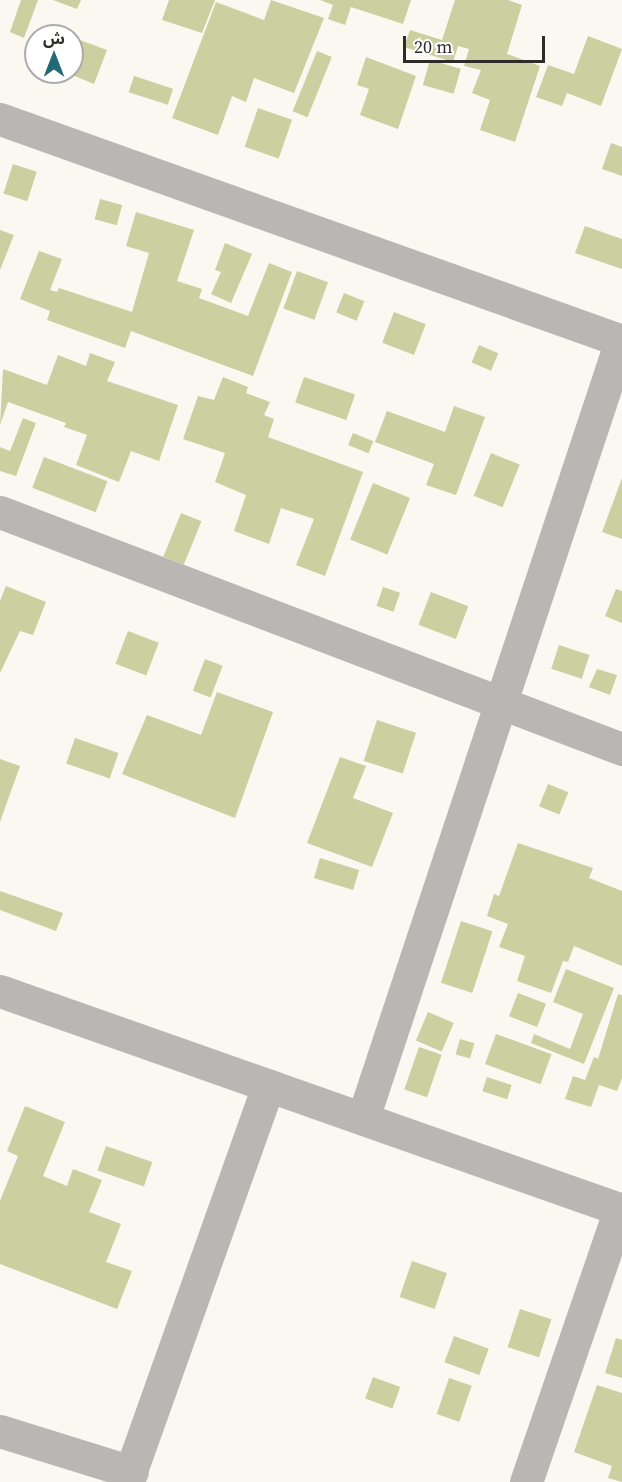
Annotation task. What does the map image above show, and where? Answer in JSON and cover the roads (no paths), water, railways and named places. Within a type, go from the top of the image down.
[{"type":"street","points":[[0,119],[621,340],[363,1118]]},
{"type":"street","points":[[0,512],[500,705],[622,749]]},
{"type":"street","points":[[0,991],[621,1210],[526,1482]]},
{"type":"street","points":[[0,1431],[130,1477],[268,1085]]}]
